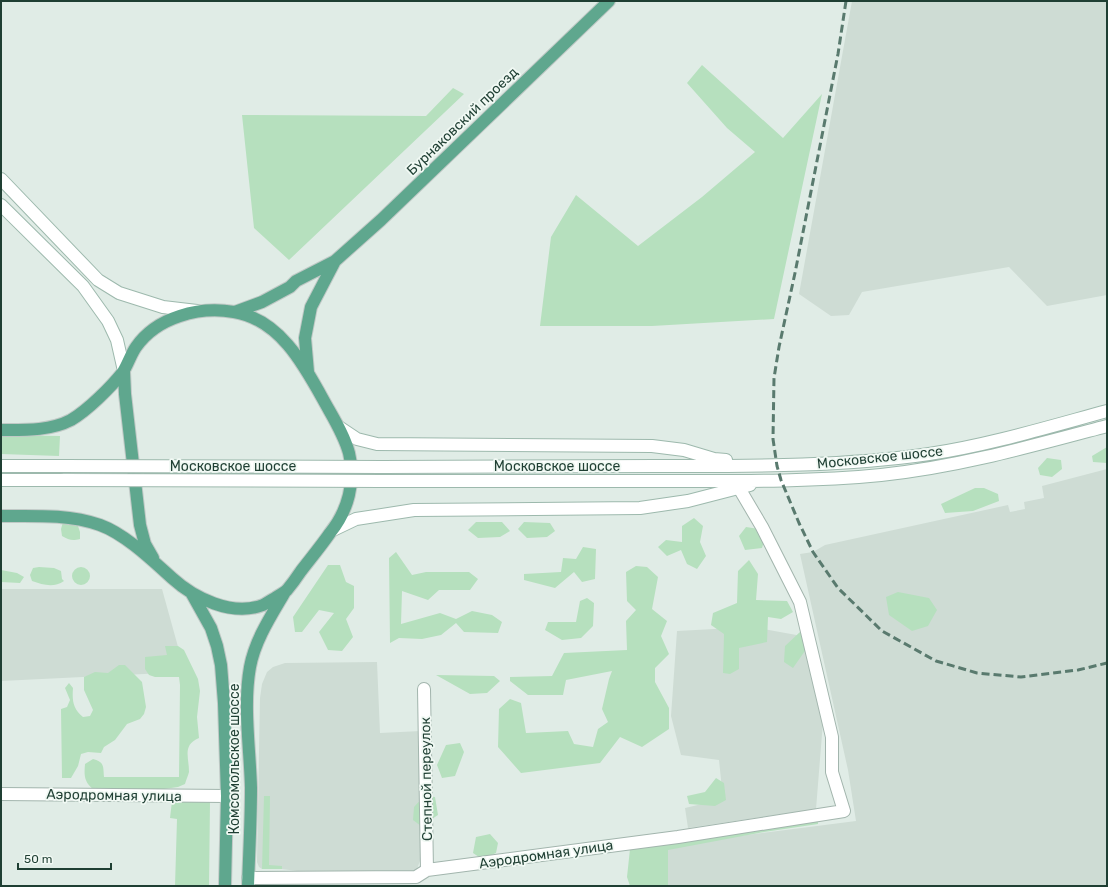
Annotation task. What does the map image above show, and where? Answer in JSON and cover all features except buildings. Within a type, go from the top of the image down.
[{"type":"main road","name":"Бурнаковский проезд","points":[[335,262],[381,220],[609,1]]},
{"type":"main road","points":[[1,179],[98,280],[119,293],[163,307],[198,312]]},
{"type":"main road","points":[[1,205],[83,286],[108,321],[117,340],[124,371],[125,394],[140,524],[145,544],[156,563]]},
{"type":"main road","points":[[235,312],[262,302],[290,287],[296,281],[335,262]]},
{"type":"main road","points":[[308,373],[305,338],[311,307],[335,262]]},
{"type":"main road","points":[[1,430],[45,428],[69,421],[88,409],[124,371],[136,347],[149,333],[167,320],[198,312],[215,310],[235,312],[256,319],[272,328],[285,340],[308,373],[339,427],[350,454],[352,474],[350,494],[344,513],[333,530],[286,591],[263,605],[238,609],[215,604],[192,594],[126,540],[101,525],[70,517],[1,516]]},
{"type":"main road","name":"Московское шоссе","points":[[1,466],[763,466],[828,464],[930,454],[1000,439],[1107,411]]},
{"type":"main road","name":"Московское шоссе","points":[[1,480],[764,481],[829,479],[881,475],[976,460],[1107,426]]},
{"type":"main road","points":[[339,427],[357,439],[376,444],[652,446],[684,450],[714,458],[763,466]]},
{"type":"main road","points":[[333,530],[356,519],[414,510],[640,508],[688,501],[764,481]]},
{"type":"main road","name":"Аэродромная улица","points":[[248,882],[416,877],[428,870],[678,836],[844,811],[832,772],[832,737],[800,602],[762,527],[739,488]]},
{"type":"main road","name":"Комсомольское шоссе","points":[[248,882],[251,789],[247,704],[250,667],[264,628],[286,591]]},
{"type":"main road","name":"Комсомольское шоссе","points":[[192,594],[211,628],[221,665],[228,796],[225,886]]},
{"type":"main road","name":"Степной переулок","points":[[424,689],[428,870]]},
{"type":"main road","name":"Аэродромная улица","points":[[1,794],[228,796]]},
{"type":"shaded area","points":[[852,1],[1107,1],[1107,295],[1047,306],[1009,267],[862,292],[849,315],[831,316],[799,294]]},
{"type":"shaded area","points":[[1107,469],[1107,886],[662,886],[660,846],[856,821],[848,770],[800,554],[813,552],[825,545],[1008,505],[1010,512],[1025,509],[1024,502],[1044,498],[1042,486]]},
{"type":"shaded area","points":[[1,589],[162,589],[185,672],[1,681]]},
{"type":"shaded area","points":[[752,627],[802,636],[823,722],[816,809],[688,828],[685,808],[723,799],[719,760],[681,755],[671,716],[677,631]]},
{"type":"shaded area","points":[[377,662],[380,733],[421,731],[421,858],[417,869],[407,874],[319,874],[282,869],[262,869],[259,867],[257,862],[260,698],[262,684],[267,672],[273,667],[285,663]]},
{"type":"green space","points":[[702,65],[783,138],[822,94],[774,319],[652,326],[540,326],[551,237],[576,195],[638,246],[702,197],[755,152],[727,128],[687,83]]},
{"type":"green space","points":[[453,88],[464,94],[289,260],[254,228],[242,115],[426,116]]},
{"type":"green space","points":[[1,435],[60,436],[59,456],[1,454]]},
{"type":"green space","points":[[1107,447],[1107,463],[1093,462],[1092,456]]},
{"type":"green space","points":[[1047,458],[1061,460],[1062,469],[1052,477],[1040,475],[1038,468]]},
{"type":"green space","points":[[975,488],[984,488],[998,494],[999,501],[973,511],[945,513],[941,504]]},
{"type":"green space","points":[[694,518],[703,526],[700,542],[706,556],[697,569],[687,564],[681,550],[667,556],[658,547],[666,540],[682,542],[682,526]]},
{"type":"green space","points":[[63,522],[72,523],[78,526],[80,539],[71,540],[62,536],[61,529]]},
{"type":"green space","points":[[476,522],[502,522],[510,531],[500,537],[478,538],[468,530]]},
{"type":"green space","points":[[524,522],[550,523],[555,531],[547,537],[527,538],[518,529]]},
{"type":"green space","points":[[746,527],[759,529],[765,538],[762,548],[745,550],[739,536]]},
{"type":"green space","points":[[583,547],[596,549],[595,579],[582,582],[574,572],[555,588],[524,580],[524,574],[561,572],[563,558],[576,559]]},
{"type":"green space","points":[[396,552],[412,575],[426,572],[469,572],[478,579],[470,590],[439,590],[428,600],[402,591],[401,624],[440,613],[456,619],[472,611],[492,615],[502,622],[498,633],[464,632],[456,623],[441,635],[422,639],[399,638],[390,643],[389,558]]},
{"type":"green space","points":[[749,560],[758,574],[756,600],[787,601],[793,612],[781,619],[768,617],[767,642],[739,648],[739,669],[730,674],[723,673],[724,634],[711,625],[713,613],[737,603],[738,571]]},
{"type":"green space","points":[[328,565],[340,565],[346,582],[354,586],[354,608],[346,619],[353,637],[342,651],[328,650],[319,632],[334,613],[319,610],[302,632],[295,632],[293,617]]},
{"type":"green space","points":[[636,566],[647,567],[658,577],[652,609],[667,621],[661,636],[669,654],[655,668],[655,682],[669,708],[669,729],[642,747],[620,737],[600,763],[521,773],[498,747],[499,709],[510,699],[521,703],[526,733],[568,731],[574,744],[593,747],[598,729],[608,722],[602,709],[612,671],[566,680],[563,695],[528,695],[510,681],[510,677],[552,676],[564,653],[627,650],[626,621],[636,610],[627,601],[626,572]]},
{"type":"green space","points":[[77,567],[85,567],[90,572],[88,583],[85,585],[77,585],[72,580],[72,572]]},
{"type":"green space","points":[[33,568],[54,568],[61,571],[62,579],[64,581],[56,585],[44,585],[32,581],[30,575]]},
{"type":"green space","points":[[1,570],[17,573],[24,577],[20,583],[1,582]]},
{"type":"green space","points":[[898,592],[929,598],[937,610],[928,626],[912,631],[889,615],[886,597]]},
{"type":"green space","points":[[587,598],[594,603],[593,626],[581,638],[562,640],[545,630],[548,622],[576,622],[580,601]]},
{"type":"green space","points":[[800,632],[804,634],[807,648],[793,668],[784,662],[785,646]]},
{"type":"green space","points":[[165,646],[178,646],[184,650],[198,679],[200,691],[197,717],[199,738],[190,744],[188,748],[189,772],[185,784],[178,787],[150,792],[93,789],[85,778],[85,764],[93,759],[97,760],[103,765],[104,777],[179,777],[179,677],[155,677],[149,675],[145,669],[145,657],[167,655]]},
{"type":"green space","points":[[119,665],[125,665],[142,682],[146,707],[144,714],[140,719],[127,724],[115,740],[104,747],[101,753],[88,752],[81,754],[78,766],[71,778],[62,778],[61,709],[67,707],[70,700],[65,688],[69,683],[73,688],[73,701],[75,708],[83,717],[90,716],[93,710],[84,690],[84,677],[95,672],[108,673]]},
{"type":"green space","points":[[436,675],[494,676],[500,681],[487,693],[470,694]]},
{"type":"green space","points":[[460,743],[464,752],[455,776],[442,778],[437,765],[446,745]]},
{"type":"green space","points":[[716,778],[724,783],[726,800],[715,806],[689,804],[687,796],[705,792]]},
{"type":"green space","points":[[264,796],[270,796],[269,865],[282,866],[282,869],[262,869]]},
{"type":"green space","points":[[424,796],[435,797],[438,815],[421,826],[413,820],[414,807]]},
{"type":"green space","points":[[172,801],[210,802],[209,886],[175,886],[177,819],[170,818]]},
{"type":"green space","points":[[818,817],[818,824],[764,832],[668,850],[668,886],[630,886],[627,877],[630,849]]},
{"type":"green space","points":[[490,834],[498,843],[496,853],[482,859],[473,853],[476,837]]},
{"type":"railway","points":[[846,1],[838,54],[774,378],[773,439],[777,466],[781,480],[813,552],[838,588],[882,631],[936,661],[977,673],[1021,677],[1078,670],[1107,663]]}]
